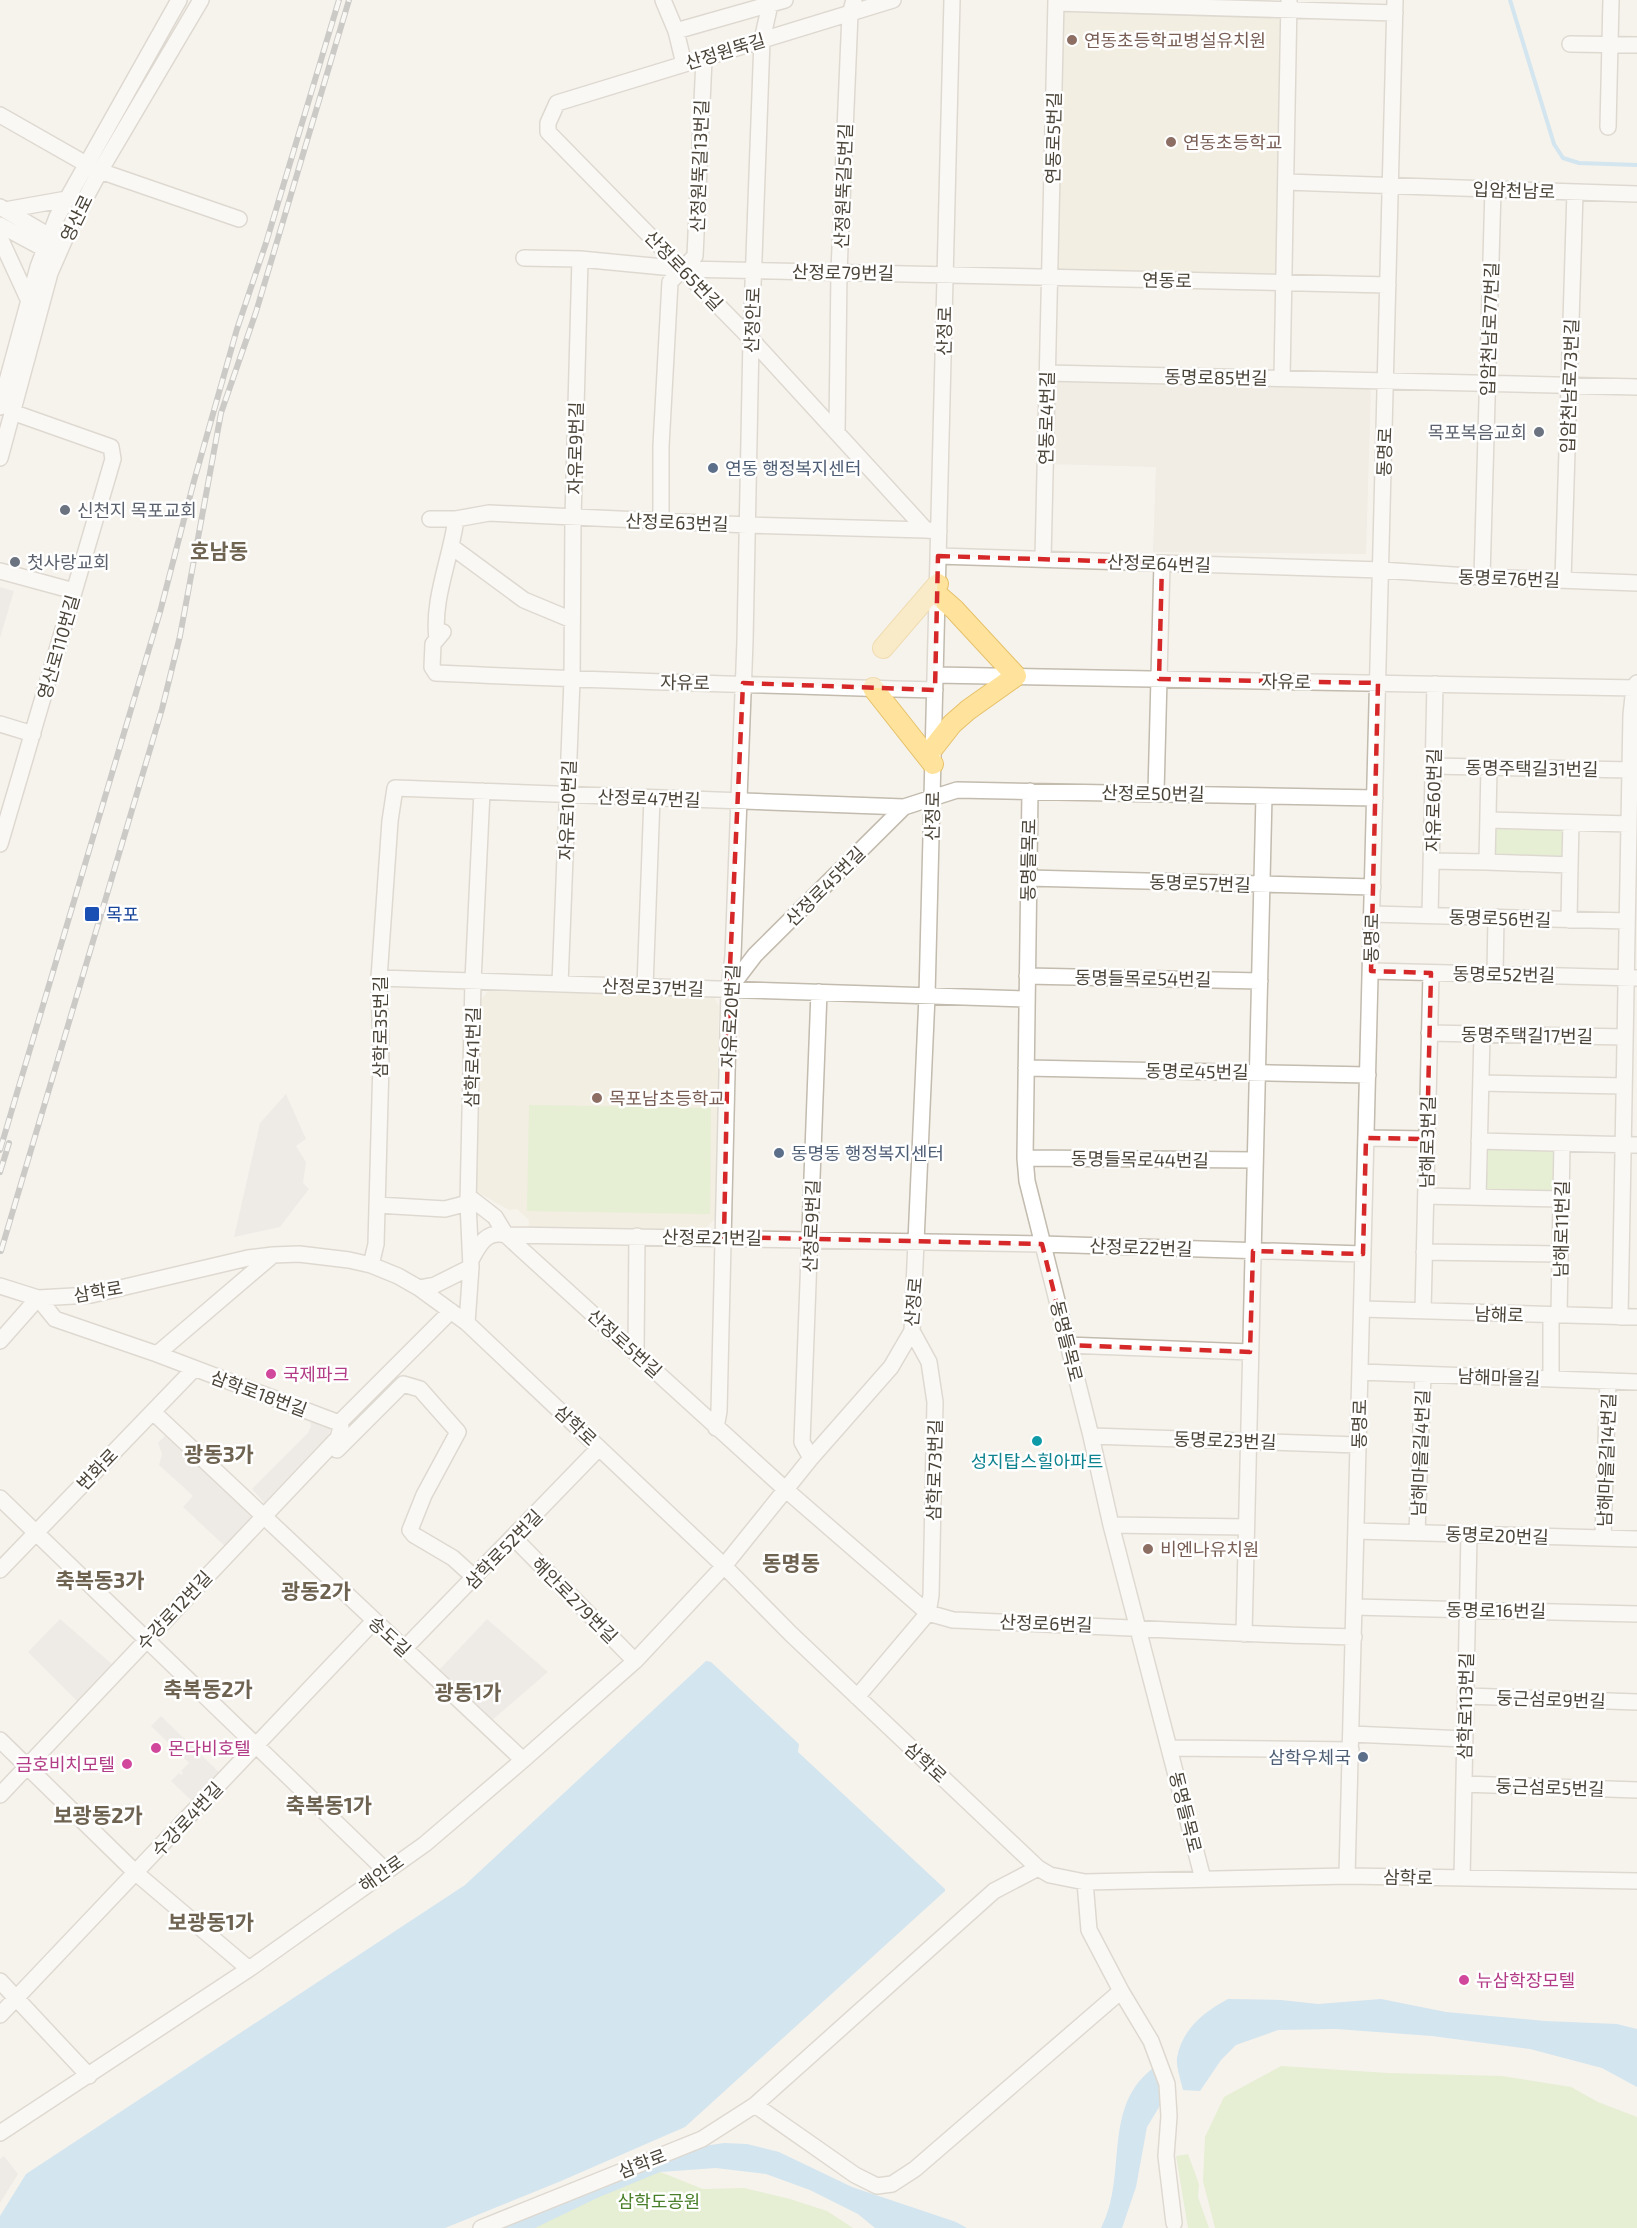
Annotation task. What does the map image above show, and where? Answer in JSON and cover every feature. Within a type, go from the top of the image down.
[{"type":"main road","points":[[873,688],[933,755],[951,724],[1016,676],[938,589],[883,648]]},
{"type":"street","name":"영산로","points":[[0,458],[6,410],[29,301],[93,167],[179,0]]},
{"type":"street","name":"영산로","points":[[6,410],[50,273],[57,217],[67,199],[93,167],[201,0]]},
{"type":"street","points":[[663,0],[676,32],[684,64]]},
{"type":"street","name":"산정원뚝길","points":[[557,103],[704,59],[852,7],[894,0]]},
{"type":"street","name":"산정로","points":[[724,1566],[811,1458],[891,1367],[912,1331],[918,1241],[927,996],[938,589],[938,556],[932,530],[945,274],[952,0]]},
{"type":"street","points":[[1608,127],[1611,0]]},
{"type":"street","points":[[676,32],[776,1]]},
{"type":"street","name":"산정안로","points":[[745,641],[751,339],[762,40],[776,1]]},
{"type":"street","points":[[1056,2],[1395,6]]},
{"type":"street","name":"연동로5번길","points":[[1050,277],[1056,2]]},
{"type":"street","points":[[1282,378],[1289,5]]},
{"type":"street","name":"동명로","points":[[1347,1876],[1395,6]]},
{"type":"street","name":"산정원뚝길5번길","points":[[837,431],[839,271],[852,7]]},
{"type":"street","points":[[1570,44],[1637,45]]},
{"type":"street","name":"산정원뚝길13번길","points":[[661,521],[661,446],[670,282],[695,256],[704,59]]},
{"type":"street","name":"산정로65번길","points":[[557,103],[548,123],[548,132],[684,269],[932,530]]},
{"type":"street","points":[[0,115],[93,167],[239,219]]},
{"type":"street","name":"입암천남로","points":[[1286,182],[1637,194]]},
{"type":"street","name":"입암천남로77번길","points":[[1482,578],[1493,189]]},
{"type":"street","name":"입암천남로73번길","points":[[1563,580],[1575,192]]},
{"type":"street","points":[[2,209],[67,199]]},
{"type":"street","points":[[2,209],[54,246]]},
{"type":"street","points":[[0,225],[54,246]]},
{"type":"street","points":[[0,238],[29,301]]},
{"type":"street","name":"산정로79번길","points":[[524,258],[580,259],[684,269],[945,274]]},
{"type":"street","name":"자유로9번길","points":[[573,637],[573,518],[580,259]]},
{"type":"street","name":"연동로","points":[[945,274],[1388,285]]},
{"type":"street","name":"연동로4번길","points":[[1043,559],[1050,277]]},
{"type":"street","name":"동명로85번길","points":[[1047,373],[1637,387]]},
{"type":"street","name":"영산로110번길","points":[[0,844],[112,465],[111,447],[6,410]]},
{"type":"street","name":"산정로63번길","points":[[430,519],[456,519],[489,513],[748,525],[932,530]]},
{"type":"street","points":[[456,519],[452,547],[524,600],[572,620]]},
{"type":"street","name":"자유로","points":[[452,547],[444,569],[435,625],[440,636],[433,644],[432,668],[436,673],[572,680],[873,688],[1016,676],[1636,686]]},
{"type":"street","name":"산정로64번길","points":[[938,556],[1381,570]]},
{"type":"street","points":[[1156,793],[1162,563]]},
{"type":"street","name":"동명로76번길","points":[[1381,570],[1482,578],[1637,583]]},
{"type":"street","points":[[0,571],[74,591]]},
{"type":"street","name":"자유로10번길","points":[[560,984],[573,637]]},
{"type":"street","name":"자유로20번길","points":[[716,1428],[719,1411],[729,989],[733,956],[745,641]]},
{"type":"street","name":"자유로60번길","points":[[1430,915],[1435,684]]},
{"type":"street","points":[[1620,1317],[1630,1144],[1624,1086],[1625,1037],[1632,977],[1627,921],[1633,843],[1629,824],[1631,715],[1636,686]]},
{"type":"street","points":[[0,724],[33,734]]},
{"type":"street","name":"동명주택길31번길","points":[[1433,766],[1630,770]]},
{"type":"street","points":[[1487,862],[1489,768]]},
{"type":"street","name":"산정로47번길","points":[[395,788],[904,807]]},
{"type":"street","name":"삼학로35번길","points":[[371,1265],[376,1245],[381,1062],[379,978],[390,821],[395,788]]},
{"type":"street","name":"산정로50번길","points":[[932,799],[957,790],[1375,798]]},
{"type":"street","name":"삼학로41번길","points":[[467,1323],[471,1264],[468,1200],[474,981],[482,791]]},
{"type":"street","name":"동명들목로","points":[[1030,791],[1026,999],[1025,1158],[1027,1181],[1111,1525],[1171,1748],[1203,1879]]},
{"type":"street","points":[[1244,1634],[1264,796]]},
{"type":"street","points":[[645,987],[652,798]]},
{"type":"street","name":"산정로45번길","points":[[729,989],[755,956],[904,807],[932,799]]},
{"type":"street","points":[[1488,820],[1629,824]]},
{"type":"street","points":[[1569,920],[1571,822]]},
{"type":"street","points":[[1431,861],[1570,865]]},
{"type":"street","name":"동명로57번길","points":[[1028,878],[1373,887]]},
{"type":"street","name":"동명로56번길","points":[[1372,914],[1627,921]]},
{"type":"street","points":[[1495,974],[1496,917]]},
{"type":"street","name":"동명로52번길","points":[[1371,971],[1632,977]]},
{"type":"street","name":"남해로3번길","points":[[1423,1311],[1431,973]]},
{"type":"street","name":"동명들목로54번길","points":[[1027,976],[1260,981]]},
{"type":"street","name":"산정로37번길","points":[[379,978],[1026,999]]},
{"type":"street","name":"산정로9번길","points":[[811,1458],[802,1442],[819,992]]},
{"type":"street","name":"동명주택길17번길","points":[[1429,1032],[1625,1037]]},
{"type":"street","points":[[1478,1197],[1482,1034]]},
{"type":"street","name":"동명로45번길","points":[[1026,1068],[1368,1075]]},
{"type":"street","points":[[1480,1083],[1624,1086]]},
{"type":"street","points":[[1366,1138],[1427,1139]]},
{"type":"street","points":[[1479,1141],[1630,1144]]},
{"type":"street","name":"남해로11번길","points":[[1551,1379],[1560,1254],[1562,1143]]},
{"type":"street","name":"동명들목로44번길","points":[[1025,1158],[1255,1160]]},
{"type":"street","points":[[1426,1196],[1562,1199]]},
{"type":"street","points":[[377,1205],[446,1209],[468,1200]]},
{"type":"street","name":"산정로5번길","points":[[468,1200],[495,1217],[506,1235],[785,1489]]},
{"type":"street","name":"산정로21번길","points":[[471,1264],[479,1245],[488,1235],[499,1233],[506,1235],[918,1241]]},
{"type":"street","points":[[636,1352],[637,1236]]},
{"type":"street","name":"산정로22번길","points":[[918,1241],[1363,1254]]},
{"type":"street","points":[[1425,1252],[1560,1254]]},
{"type":"street","points":[[157,1354],[273,1254]]},
{"type":"street","name":"삼학로","points":[[0,1286],[38,1298],[91,1295],[273,1254],[325,1256],[371,1265],[398,1276],[419,1288],[467,1323],[724,1566],[790,1634],[1038,1868],[1050,1875],[1085,1882],[1347,1876],[1637,1881]]},
{"type":"street","points":[[419,1288],[435,1285],[471,1264]]},
{"type":"street","points":[[0,1341],[38,1298]]},
{"type":"street","name":"삼학로18번길","points":[[38,1298],[56,1319],[157,1354],[339,1423]]},
{"type":"street","name":"남해로","points":[[1362,1310],[1637,1317]]},
{"type":"street","points":[[339,1423],[451,1311]]},
{"type":"street","name":"삼학로73번길","points":[[912,1331],[921,1343],[929,1362],[935,1402],[932,1595],[928,1613]]},
{"type":"street","points":[[1067,1345],[1250,1353]]},
{"type":"street","name":"번화로","points":[[0,1570],[194,1369]]},
{"type":"street","name":"남해마을길","points":[[1360,1372],[1637,1382]]},
{"type":"street","name":"남해마을길4번길","points":[[1417,1532],[1423,1375]]},
{"type":"street","name":"남해마을길14번길","points":[[1604,1538],[1608,1381]]},
{"type":"street","points":[[312,1465],[319,1468],[404,1384],[420,1389],[458,1432],[424,1495],[410,1530],[414,1535],[453,1558],[475,1578]]},
{"type":"street","name":"송도길","points":[[153,1412],[523,1760]]},
{"type":"street","name":"수강로12번길","points":[[0,1795],[338,1438],[341,1427],[339,1423]]},
{"type":"street","name":"동명로23번길","points":[[1091,1436],[1358,1445]]},
{"type":"street","name":"삼학로52번길","points":[[404,1649],[600,1448]]},
{"type":"street","name":"산정로6번길","points":[[785,1489],[928,1613],[953,1620],[1354,1637]]},
{"type":"street","points":[[0,1498],[385,1870]]},
{"type":"street","points":[[1111,1525],[1246,1527]]},
{"type":"street","name":"동명로20번길","points":[[1356,1531],[1637,1539]]},
{"type":"street","name":"삼학로113번길","points":[[1462,1878],[1469,1534]]},
{"type":"street","name":"해안로279번길","points":[[514,1538],[636,1661]]},
{"type":"street","name":"해안로","points":[[0,2133],[249,1969],[424,1844],[636,1661],[724,1566]]},
{"type":"street","name":"동명로16번길","points":[[1354,1607],[1637,1614]]},
{"type":"street","points":[[857,1697],[928,1613]]},
{"type":"street","name":"수강로4번길","points":[[0,2015],[374,1621]]},
{"type":"street","name":"둥근섬로9번길","points":[[1466,1696],[1637,1702]]},
{"type":"street","points":[[1351,1734],[1465,1739]]},
{"type":"street","points":[[0,1740],[136,1873],[249,1969]]},
{"type":"street","points":[[1171,1748],[1351,1750]]},
{"type":"street","name":"둥근섬로5번길","points":[[1464,1784],[1637,1790]]},
{"type":"street","name":"삼학로","points":[[481,2228],[702,2139],[755,2105],[993,1891],[1038,1868]]},
{"type":"street","points":[[1085,1882],[1089,1930],[1121,1991],[1151,2041],[1165,2076],[1169,2116],[1166,2156],[1174,2223]]},
{"type":"street","points":[[0,1981],[89,2076]]},
{"type":"street","points":[[755,2105],[855,2175],[877,2186],[892,2184],[915,2169],[1121,1991]]},
{"type":"highlighted area","points":[[938,556],[1162,563],[1159,679],[1378,683],[1371,971],[1431,973],[1427,1139],[1366,1138],[1363,1254],[1253,1251],[1250,1352],[1067,1345],[1042,1244],[724,1237],[729,989],[743,683],[935,690]]},
{"type":"shaded area","name":"연동초등학교","points":[[1063,9],[1286,15],[1279,275],[1055,269]]},
{"type":"shaded area","points":[[1051,377],[1371,384],[1366,554],[1153,552],[1156,467],[1049,464]]},
{"type":"shaded area","points":[[0,587],[14,591],[0,638]]},
{"type":"shaded area","name":"목포남초등학교","points":[[488,991],[713,996],[719,1006],[715,1219],[705,1229],[528,1231],[529,1220],[517,1209],[509,1210],[474,1190],[481,1000]]},
{"type":"shaded area","points":[[286,1094],[306,1139],[296,1146],[306,1162],[303,1183],[309,1189],[280,1227],[234,1237],[260,1123]]},
{"type":"shaded area","points":[[309,1416],[331,1425],[328,1439],[265,1504],[252,1489],[308,1433],[311,1426]]},
{"type":"shaded area","points":[[171,1429],[263,1516],[230,1551],[183,1507],[193,1496],[159,1465],[162,1454],[158,1443]]},
{"type":"shaded area","points":[[60,1619],[112,1664],[78,1702],[28,1652]]},
{"type":"shaded area","points":[[487,1619],[548,1672],[490,1722],[439,1670]]},
{"type":"shaded area","points":[[161,1716],[223,1776],[195,1804],[171,1781],[179,1773],[181,1775],[183,1773],[181,1771],[189,1763],[151,1726]]},
{"type":"shaded area","points":[[4,2156],[18,2174],[0,2203],[0,2159]]},
{"type":"green space","points":[[1491,827],[1567,828],[1566,861],[1490,859]]},
{"type":"green space","points":[[529,1105],[711,1108],[710,1214],[527,1211]]},
{"type":"green space","points":[[1483,1145],[1559,1146],[1559,1195],[1482,1194]]},
{"type":"green space","points":[[1281,2066],[1388,2073],[1502,2076],[1571,2087],[1598,2102],[1637,2117],[1637,2228],[1215,2228],[1203,2181],[1205,2137],[1224,2097]]},
{"type":"green space","points":[[1188,2154],[1199,2184],[1198,2197],[1209,2228],[1188,2228],[1176,2156]]},
{"type":"green space","name":"삼학도공원","points":[[658,2171],[703,2189],[744,2188],[790,2199],[827,2211],[853,2228],[524,2228]]},
{"type":"water","points":[[706,1661],[711,1662],[799,1744],[798,1752],[945,1891],[685,2127],[445,2228],[0,2228],[0,2216],[26,2174],[465,1885]]},
{"type":"water","points":[[1228,1999],[1281,2000],[1318,2004],[1381,1999],[1446,2012],[1545,2021],[1617,2024],[1637,2029],[1637,2087],[1602,2068],[1530,2049],[1432,2036],[1336,2029],[1278,2030],[1236,2045],[1221,2060],[1200,2091],[1183,2090],[1177,2058],[1184,2038],[1195,2022]]},
{"type":"water","points":[[1156,2066],[1164,2099],[1147,2127],[1136,2187],[1122,2228],[1101,2228],[1114,2186],[1121,2120],[1128,2100],[1139,2082]]},
{"type":"water","points":[[724,2143],[747,2144],[779,2152],[852,2187],[956,2222],[967,2228],[875,2228],[858,2214],[810,2190],[766,2174],[716,2168],[660,2172],[597,2198],[535,2228],[504,2228],[698,2147]]},
{"type":"waterway","points":[[1510,0],[1554,144],[1563,158],[1579,163],[1637,165]]},
{"type":"railway","points":[[0,1150],[160,612],[237,329],[266,243],[339,0]]},
{"type":"railway","points":[[1,1251],[162,709],[180,636],[221,413],[256,312],[349,0]]},
{"type":"railway","points":[[0,1172],[9,1143]]},
{"type":"place","name":"연동초등학교병설유치원","points":[[1072,40]]},
{"type":"place","name":"연동초등학교","points":[[1171,142]]},
{"type":"place","name":"목포복음교회","points":[[1539,432]]},
{"type":"place","name":"연동 행정복지센터","points":[[713,468]]},
{"type":"place","name":"신천지 목포교회","points":[[65,510]]},
{"type":"place","name":"첫사랑교회","points":[[15,562]]},
{"type":"place","name":"목포","points":[[92,914]]},
{"type":"place","name":"목포남초등학교","points":[[597,1098]]},
{"type":"place","name":"동명동 행정복지센터","points":[[779,1153]]},
{"type":"place","name":"국제파크","points":[[271,1374]]},
{"type":"place","name":"성지탑스힐아파트","points":[[1037,1441]]},
{"type":"place","name":"비엔나유치원","points":[[1148,1549]]},
{"type":"place","name":"몬다비호텔","points":[[156,1748]]},
{"type":"place","name":"삼학우체국","points":[[1363,1757]]},
{"type":"place","name":"금호비치모텔","points":[[127,1764]]},
{"type":"place","name":"뉴삼학장모텔","points":[[1464,1980]]},
{"type":"district","name":"호남동","points":[[219,550]]},
{"type":"district","name":"광동3가","points":[[219,1453]]},
{"type":"district","name":"동명동","points":[[791,1562]]},
{"type":"district","name":"축복동3가","points":[[100,1579]]},
{"type":"district","name":"광동2가","points":[[316,1590]]},
{"type":"district","name":"축복동2가","points":[[208,1688]]},
{"type":"district","name":"광동1가","points":[[468,1691]]},
{"type":"district","name":"축복동1가","points":[[329,1804]]},
{"type":"district","name":"보광동2가","points":[[98,1814]]},
{"type":"district","name":"보광동1가","points":[[211,1921]]}]
